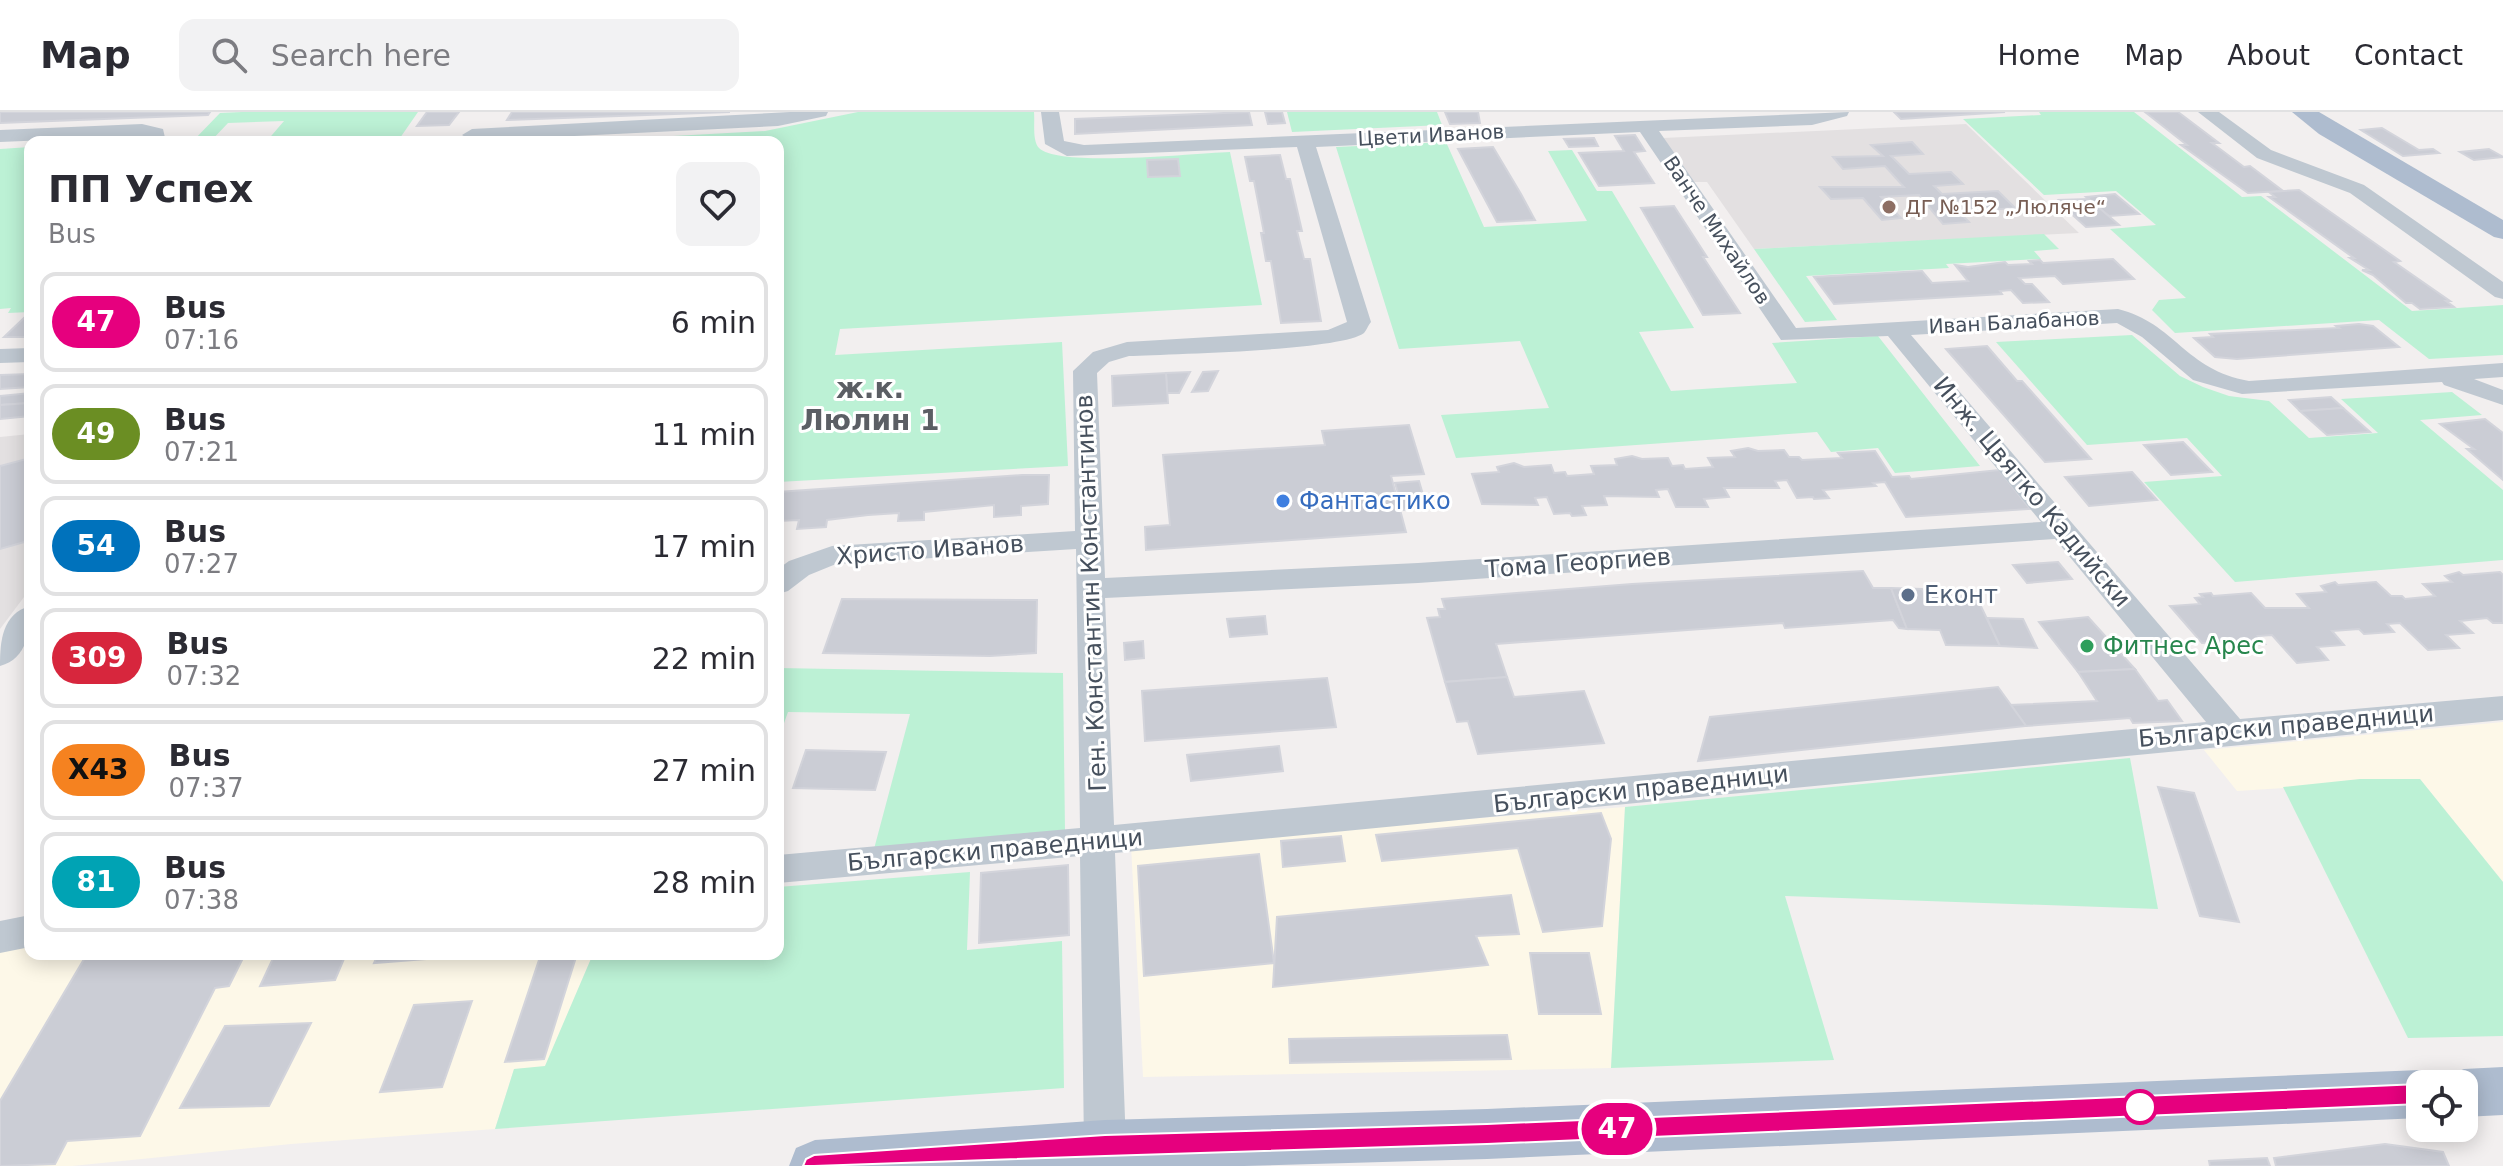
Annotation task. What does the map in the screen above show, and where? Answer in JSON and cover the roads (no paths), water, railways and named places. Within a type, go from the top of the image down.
[{"type":"main road","points":[[2294,112],[2503,231]]},
{"type":"main road","points":[[2304,112],[2327,129]]},
{"type":"main road","points":[[2478,1092],[2503,1091]]},
{"type":"main road","points":[[815,1166],[1105,1145],[1493,1150],[2406,1095]]},
{"type":"street","points":[[472,136],[487,112]]},
{"type":"street","points":[[519,136],[778,120],[819,112]]},
{"type":"street","name":"Цвети Иванов","points":[[1050,112],[1052,141],[1075,151],[1812,119],[1840,112]]},
{"type":"street","points":[[1508,112],[1517,130]]},
{"type":"street","points":[[2207,112],[2264,154],[2357,189],[2503,292]]},
{"type":"street","name":"Ванче Михайлов","points":[[1645,125],[1789,335]]},
{"type":"street","points":[[0,136],[142,130],[156,133],[156,136]]},
{"type":"street","name":"Ген. Константин Константинов","points":[[1105,1145],[1085,371],[1092,363],[1127,349],[1331,337],[1350,332],[1359,322],[1305,141]]},
{"type":"street","name":"Иван Балабанов","points":[[1789,335],[2118,316],[2144,325],[2195,371],[2230,385],[2266,388],[2503,370]]},
{"type":"street","name":"Инж. Цвятко Кадийски","points":[[1894,329],[2231,730]]},
{"type":"street","points":[[0,356],[24,355]]},
{"type":"street","points":[[2440,376],[2503,398]]},
{"type":"street","name":"Тома Георгиев","points":[[1091,589],[1431,573],[2064,529]]},
{"type":"street","name":"Христо Иванов","points":[[784,579],[799,568],[832,555],[1089,539]]},
{"type":"street","points":[[0,655],[24,624]]},
{"type":"street","name":"Български праведници","points":[[784,868],[1098,842],[2231,730],[2503,708]]},
{"type":"street","points":[[0,937],[24,932]]},
{"type":"place","name":"ДГ №152 „Люляче“","points":[[1889,207]]},
{"type":"place","name":"Фантастико","points":[[1283,501]]},
{"type":"place","name":"Еконт","points":[[1908,595]]},
{"type":"place","name":"Фитнес Арес","points":[[2087,646]]},
{"type":"district","name":"ж.к. Люлин 1","points":[[870,404]]}]
